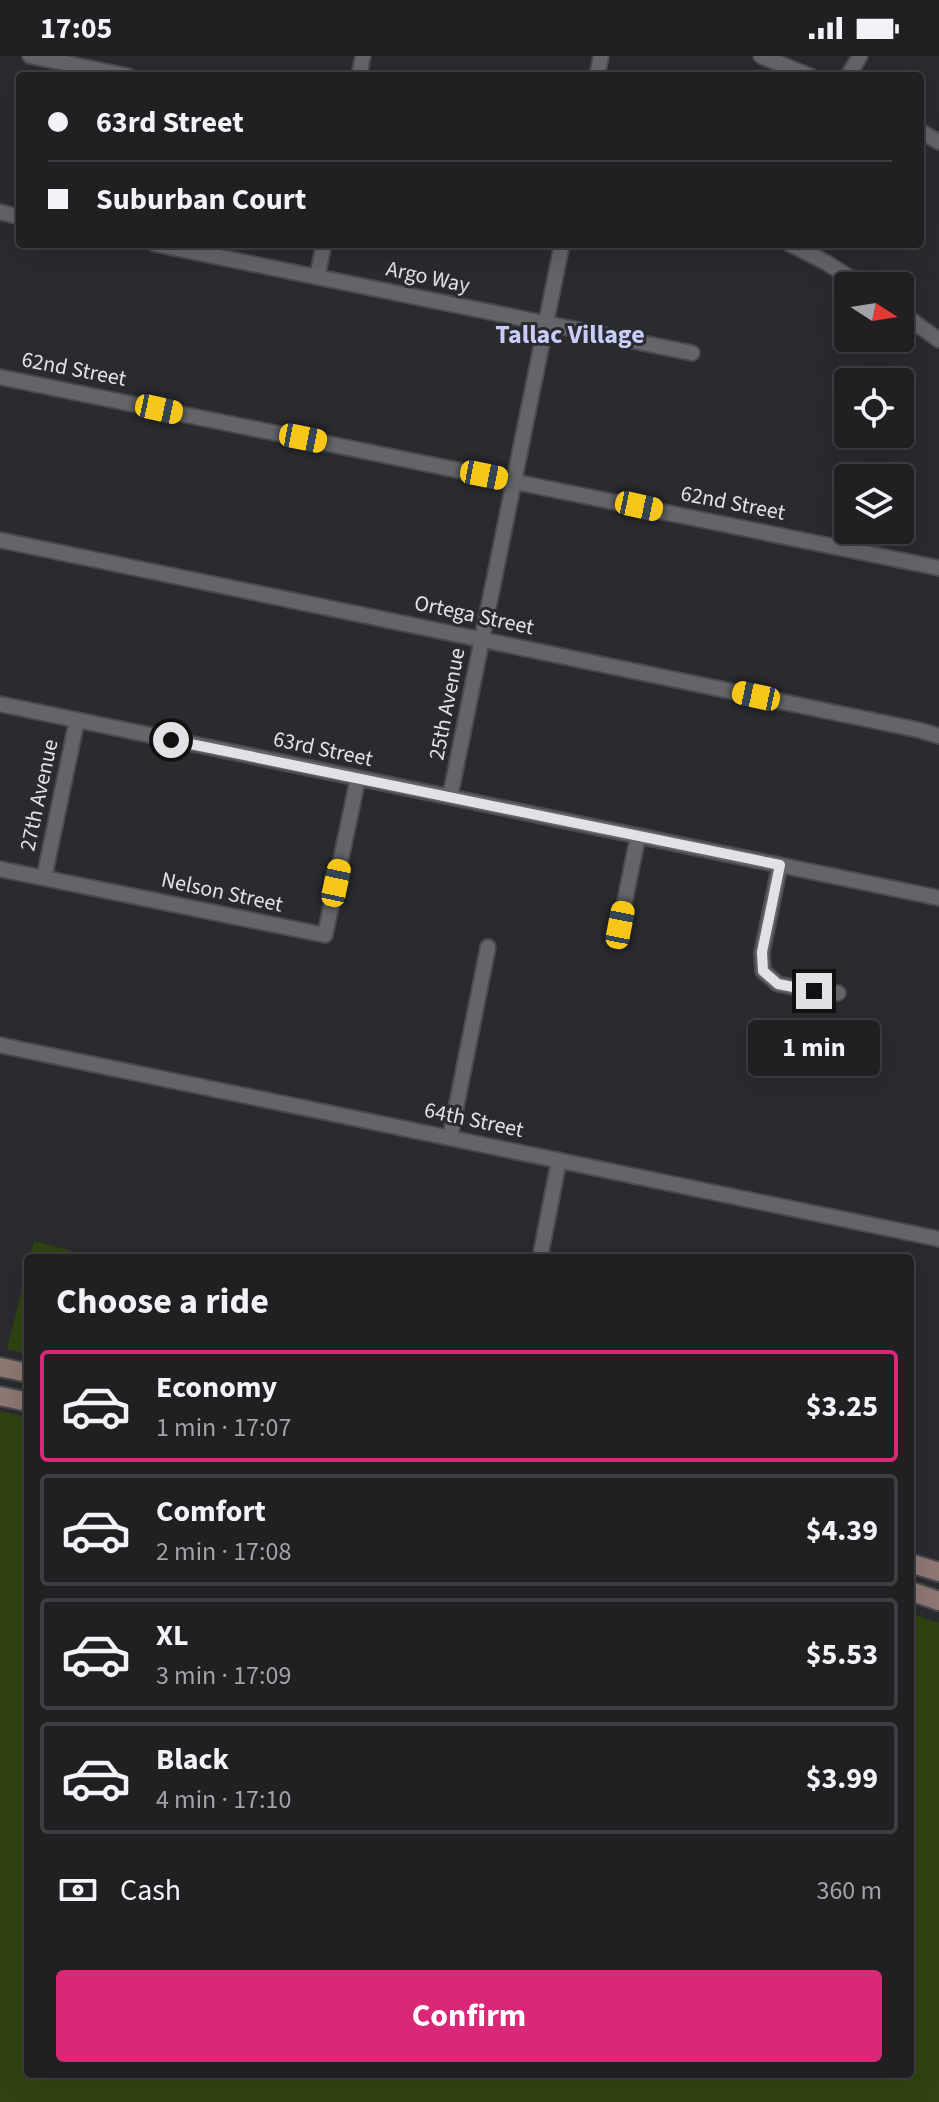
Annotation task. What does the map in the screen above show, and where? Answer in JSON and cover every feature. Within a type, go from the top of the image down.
[{"type":"main road","points":[[0,1367],[24,1372]]},
{"type":"main road","points":[[0,1396],[24,1401]]},
{"type":"main road","points":[[914,1564],[939,1572]]},
{"type":"main road","points":[[914,1592],[939,1601]]},
{"type":"street","points":[[30,56],[108,72]]},
{"type":"street","points":[[761,56],[800,72]]},
{"type":"street","name":"Argo Way","points":[[175,248],[692,353]]},
{"type":"street","points":[[317,277],[323,248]]},
{"type":"street","name":"25th Avenue","points":[[450,797],[561,248]]},
{"type":"street","points":[[798,248],[841,272]]},
{"type":"street","points":[[914,322],[939,340]]},
{"type":"street","name":"62nd Street","points":[[0,377],[939,568]]},
{"type":"street","name":"Ortega Street","points":[[0,540],[939,736]]},
{"type":"street","name":"63rd Street","points":[[0,704],[939,898]]},
{"type":"street","name":"27th Avenue","points":[[44,878],[77,720]]},
{"type":"street","name":"Nelson Street","points":[[0,869],[325,935],[358,778]]},
{"type":"street","points":[[620,925],[638,836]]},
{"type":"street","points":[[780,865],[762,952],[763,971],[778,984],[838,993]]},
{"type":"street","points":[[450,1138],[488,947]]},
{"type":"street","name":"64th Street","points":[[0,1045],[939,1239]]},
{"type":"street","points":[[541,1254],[559,1160]]},
{"type":"green space","points":[[34,1241],[84,1254],[31,1254]]},
{"type":"green space","points":[[24,1280],[24,1353],[7,1349]]},
{"type":"green space","points":[[0,1411],[24,1416],[24,2078],[914,2078],[914,1614],[939,1623],[939,2102],[0,2102]]},
{"type":"district","name":"Tallac Village","points":[[570,334]]},
{"type":"route","points":[[171,740],[780,865],[762,952],[763,971],[778,984],[814,991]]}]
